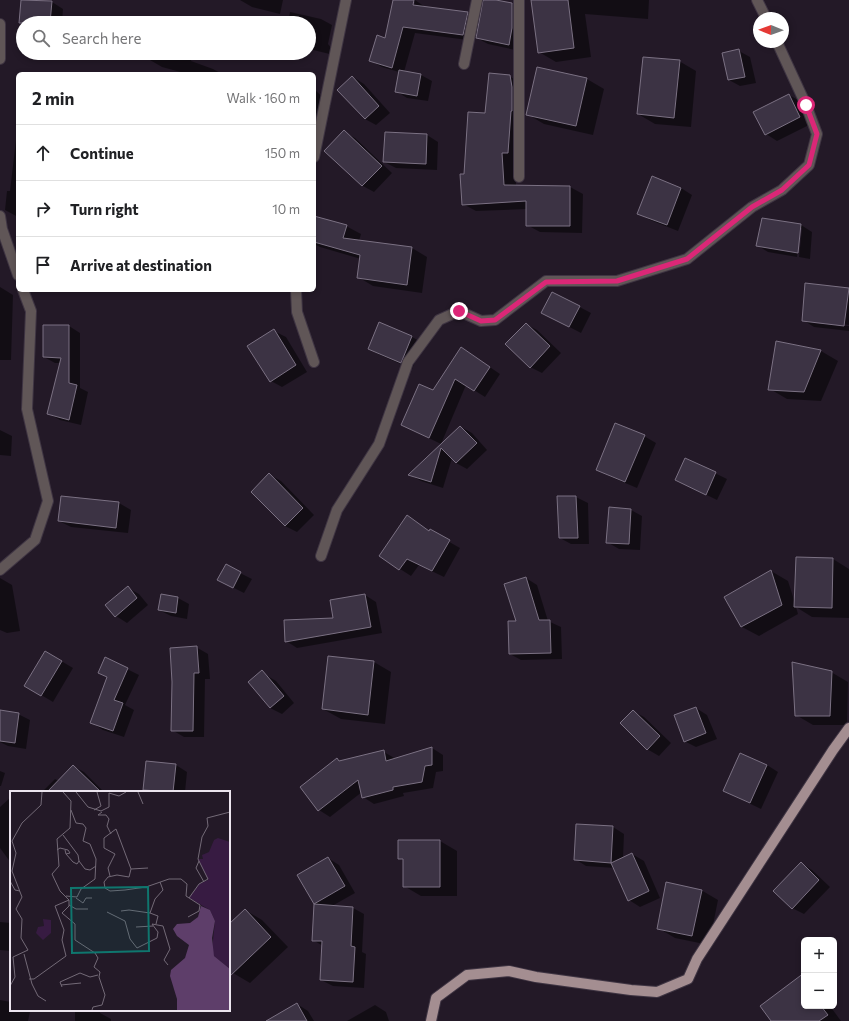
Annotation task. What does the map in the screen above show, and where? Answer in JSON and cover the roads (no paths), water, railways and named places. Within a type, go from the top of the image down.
[{"type":"main road","points":[[431,1021],[436,998],[467,975],[509,971],[536,978],[657,992],[688,979],[697,959],[833,750],[849,728]]},
{"type":"street","points":[[316,147],[346,0]]},
{"type":"street","points":[[464,64],[477,0]]},
{"type":"street","points":[[519,0],[519,177]]},
{"type":"street","points":[[757,0],[763,12]]},
{"type":"street","points":[[0,24],[0,59]]},
{"type":"street","points":[[321,556],[338,510],[379,444],[408,362],[439,320],[459,311],[481,321],[495,320],[546,282],[617,281],[687,259],[752,207],[782,190],[809,165],[817,134],[806,105],[780,48]]},
{"type":"street","points":[[0,216],[2,229],[16,269]]},
{"type":"street","points":[[0,570],[35,540],[48,501],[27,409],[31,311],[24,292]]},
{"type":"street","points":[[296,292],[297,312],[314,362]]}]
